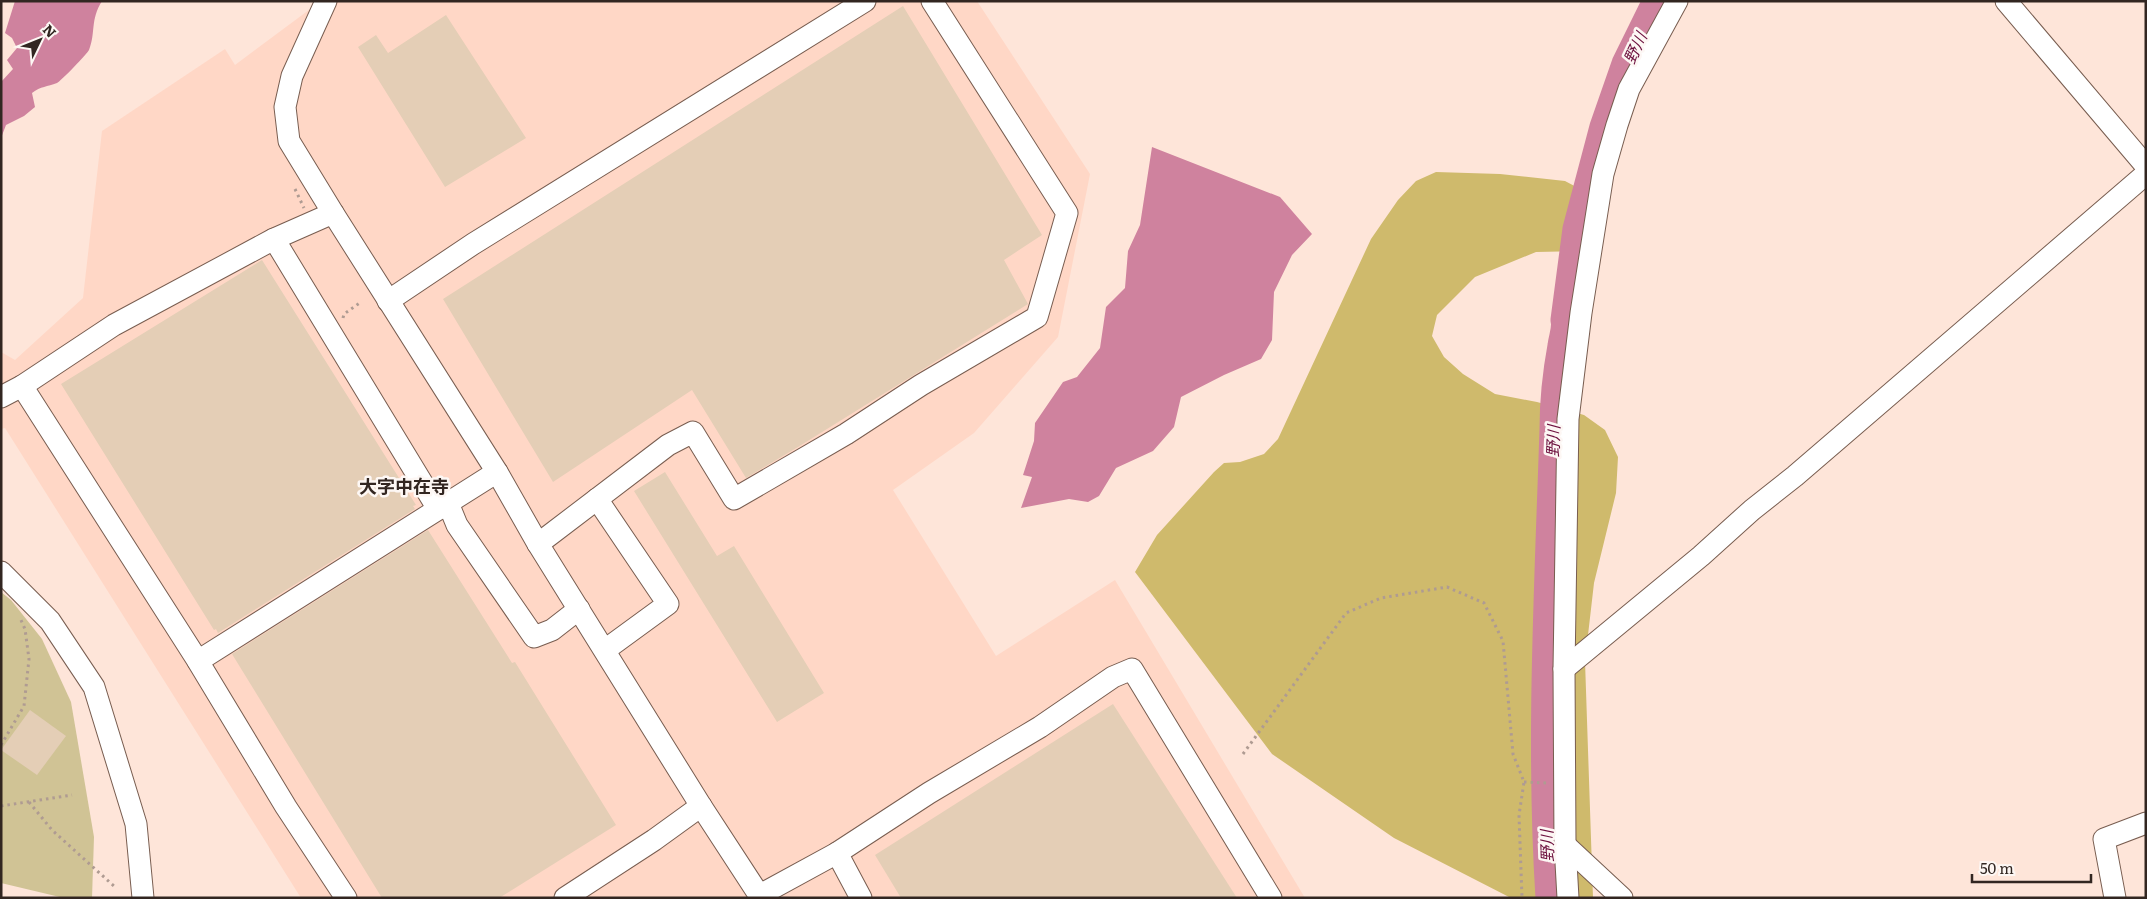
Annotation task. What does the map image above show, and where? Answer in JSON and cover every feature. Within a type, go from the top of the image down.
[{"type":"street","points":[[326,1],[292,76],[285,107],[289,140],[388,301],[497,472],[538,544],[701,806],[760,896],[837,853],[929,793],[1040,727],[1114,677],[1132,669],[1272,898]]},
{"type":"street","points":[[388,301],[473,244],[865,1]]},
{"type":"street","points":[[538,544],[668,445],[694,432],[734,499],[846,434],[921,384],[1037,317],[1067,213],[932,1]]},
{"type":"street","points":[[1568,898],[1565,845],[1564,669],[1568,420],[1581,313],[1603,174],[1629,89],[1677,1]]},
{"type":"street","points":[[2006,1],[2146,166]]},
{"type":"street","points":[[1564,669],[1700,556],[1752,510],[1796,476],[2146,174]]},
{"type":"street","points":[[1,397],[22,386],[114,325],[274,239],[333,213]]},
{"type":"street","points":[[274,239],[443,506],[534,636],[552,630],[579,609]]},
{"type":"street","points":[[22,386],[198,661],[286,807],[346,898]]},
{"type":"street","points":[[198,661],[497,472]]},
{"type":"street","points":[[597,499],[668,604],[605,650]]},
{"type":"street","points":[[1,572],[50,621],[94,687],[136,824],[143,898]]},
{"type":"street","points":[[565,898],[654,840],[701,806]]},
{"type":"street","points":[[2114,898],[2104,839],[2146,823]]},
{"type":"street","points":[[1565,845],[1622,898]]},
{"type":"street","points":[[837,853],[861,898]]},
{"type":"path","points":[[295,189],[306,213]]},
{"type":"path","points":[[344,314],[361,302]]},
{"type":"path","points":[[1243,754],[1346,613],[1381,598],[1447,587],[1484,603],[1503,641],[1513,754],[1524,782],[1519,815],[1522,898]]},
{"type":"path","points":[[1,745],[24,706],[29,659],[25,628],[20,617]]},
{"type":"path","points":[[1524,782],[1565,784]]},
{"type":"path","points":[[1,806],[72,796]]},
{"type":"path","points":[[29,802],[52,830],[115,887]]},
{"type":"shaded area","points":[[15,1],[102,1],[94,20],[89,50],[57,83],[32,93],[35,107],[24,116],[6,125],[1,138],[1,82],[13,69],[7,60],[17,48],[12,38],[5,33]]},
{"type":"shaded area","points":[[321,1],[977,1],[1090,174],[1058,337],[974,433],[893,490],[996,656],[1115,580],[1305,898],[301,898],[5,428],[1,429],[1,352],[15,360],[83,298],[102,131],[225,49],[235,65]]},
{"type":"shaded area","points":[[1152,147],[1280,197],[1312,234],[1292,255],[1274,292],[1272,340],[1261,359],[1181,397],[1174,427],[1153,451],[1116,468],[1099,496],[1088,502],[1069,499],[1021,508],[1032,477],[1023,475],[1034,441],[1035,423],[1063,382],[1077,377],[1100,348],[1106,307],[1125,288],[1128,251],[1140,225]]},
{"type":"shaded area","points":[[1436,172],[1500,174],[1565,181],[1599,199],[1584,251],[1536,252],[1475,277],[1437,315],[1432,336],[1444,357],[1463,374],[1495,394],[1537,402],[1584,415],[1605,430],[1618,457],[1616,493],[1594,583],[1585,661],[1593,898],[1511,898],[1394,838],[1272,754],[1135,572],[1157,535],[1214,472],[1224,463],[1240,462],[1264,454],[1278,439],[1371,239],[1398,200],[1416,181]]},
{"type":"shaded area","points":[[1,592],[11,600],[42,639],[71,702],[94,837],[92,898],[64,898],[1,883]]},
{"type":"building","points":[[903,6],[1042,235],[1004,260],[1028,304],[746,478],[692,390],[553,482],[443,299]]},
{"type":"building","points":[[446,15],[526,138],[445,187],[358,47],[376,35],[388,53]]},
{"type":"building","points":[[262,260],[416,505],[413,506],[415,509],[218,633],[216,629],[214,630],[61,384]]},
{"type":"building","points":[[665,472],[717,556],[734,546],[824,693],[777,722],[634,491]]},
{"type":"building","points":[[428,530],[512,663],[515,662],[616,825],[499,898],[382,898],[232,654]]},
{"type":"building","points":[[1113,704],[1237,898],[901,898],[875,855]]},
{"type":"building","points":[[30,710],[66,736],[37,775],[1,750]]},
{"type":"waterway","name":"野川","points":[[1550,898],[1547,839],[1546,722],[1548,605],[1557,377],[1565,330],[1577,229],[1604,127],[1626,64],[1657,1]]},
{"type":"district","name":"大字中在寺","points":[[404,487]]}]
